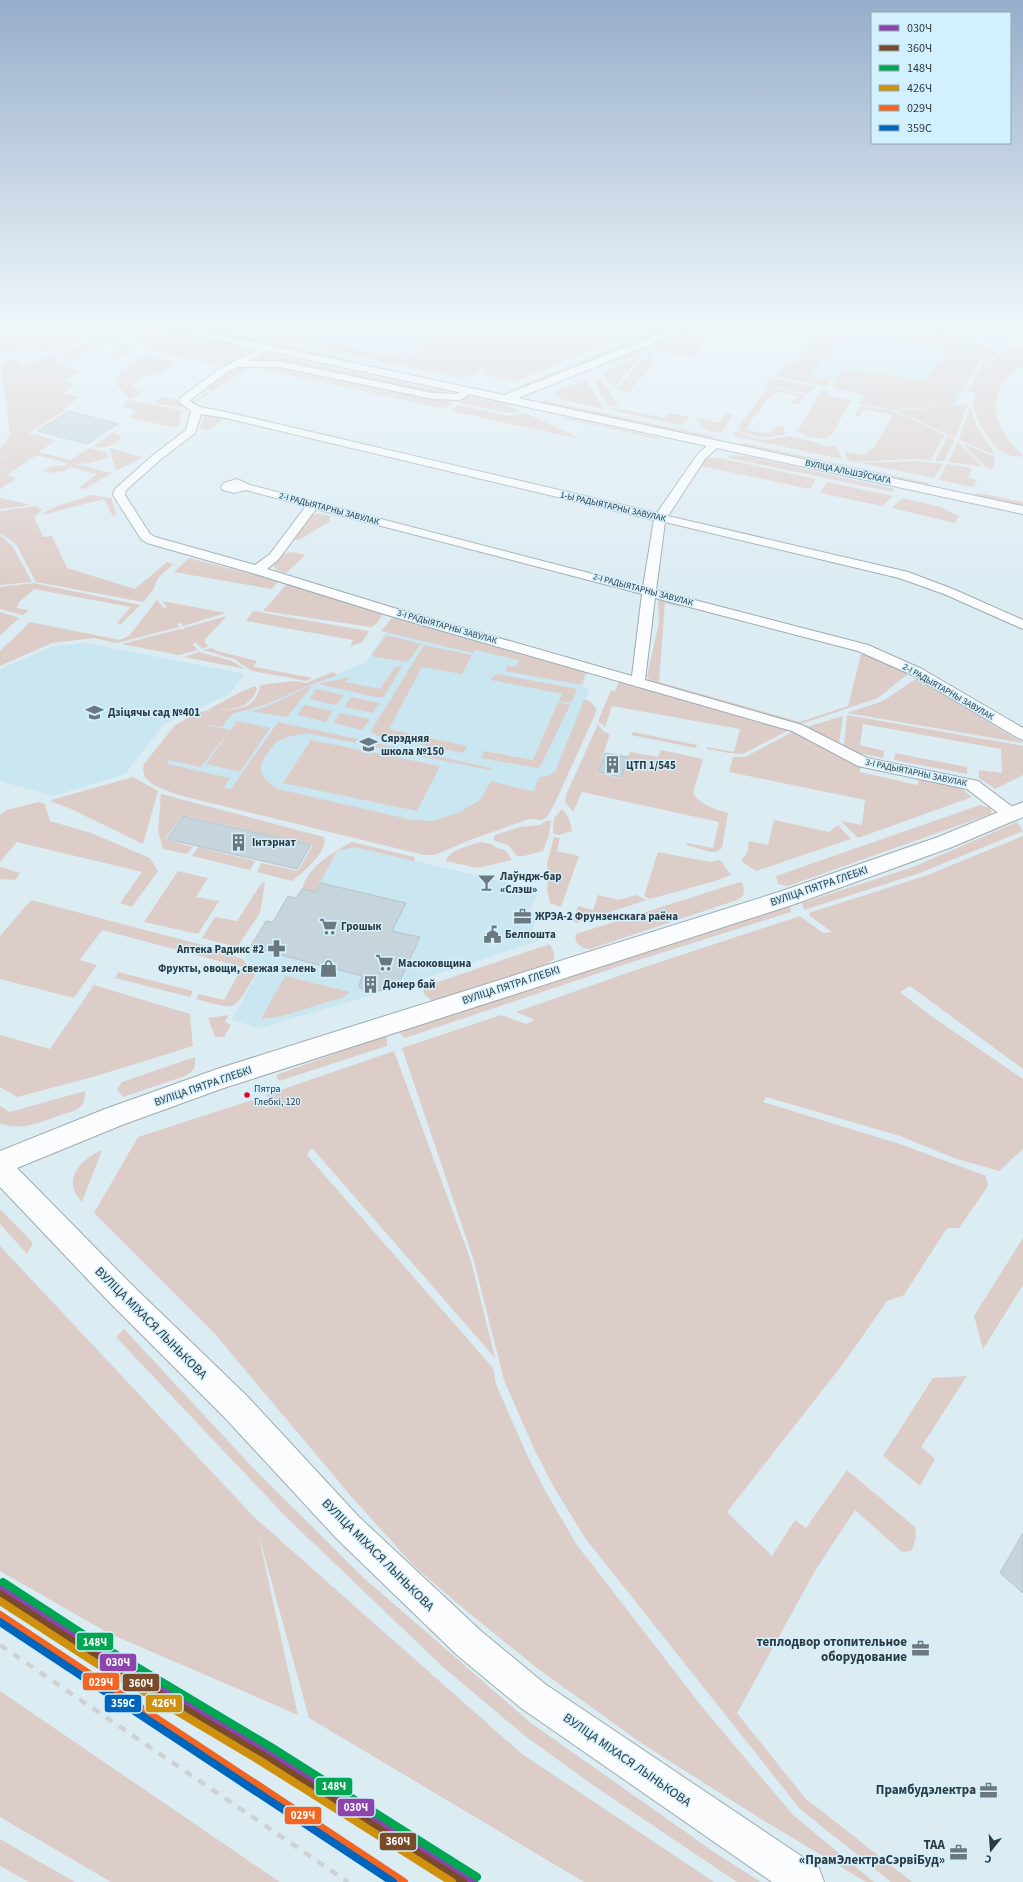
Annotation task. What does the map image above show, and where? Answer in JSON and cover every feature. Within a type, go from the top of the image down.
[{"type":"main road","name":"ВУЛІЦА АЛЬШЭЎСКАГА","points":[[566,412],[1023,510]]},
{"type":"main road","name":"ВУЛІЦА АЛЬШЭЎСКАГА","points":[[929,489],[965,506],[1012,522]]},
{"type":"main road","name":"ВУЛІЦА ПЯТРА ГЛЕБКІ","points":[[0,1163],[114,1117],[220,1080],[787,898],[945,842],[1017,812]]},
{"type":"main road","name":"ВУЛІЦА МІХАСЯ ЛЫНЬКОВА","points":[[0,1169],[121,1294],[236,1407],[348,1528],[469,1643],[533,1696],[805,1882]]},
{"type":"street","name":"3-І РАДЫЯТАРНЫ ЗАВУЛАК","points":[[196,412],[191,431],[156,458],[121,489],[120,495],[145,536],[151,540],[257,570],[389,611],[638,681],[797,728],[863,762],[972,785],[1017,812]]},
{"type":"street","name":"1-Ы РАДЫЯТАРНЫ ЗАВУЛАК","points":[[205,412],[660,518],[929,583],[1023,625]]},
{"type":"street","points":[[638,681],[660,518],[701,457],[716,444]]},
{"type":"street","name":"2-І РАДЫЯТАРНЫ ЗАВУЛАК","points":[[246,487],[313,506],[863,648],[917,672],[1023,735]]},
{"type":"street","points":[[257,570],[274,557],[313,506]]},
{"type":"shaded area","points":[[7,412],[63,412],[28,433],[56,440],[39,452],[70,460],[89,448],[106,452],[108,458],[90,463],[65,465],[67,463],[37,455],[7,475],[17,478],[0,489],[0,458],[6,454],[0,457],[0,449],[10,435]]},
{"type":"shaded area","points":[[135,412],[181,412],[180,424],[176,428],[129,417]]},
{"type":"shaded area","points":[[456,412],[490,412],[509,416],[525,413],[573,435],[576,438]]},
{"type":"shaded area","points":[[581,412],[597,412],[716,437],[708,439]]},
{"type":"shaded area","points":[[618,412],[634,412],[664,418],[669,413],[690,417],[682,425]]},
{"type":"shaded area","points":[[749,412],[759,412],[757,415],[755,414],[746,430],[770,434],[775,427],[783,427],[784,432],[787,434],[763,438],[741,432],[738,427]]},
{"type":"shaded area","points":[[809,412],[844,412],[832,434],[826,439],[806,436],[798,431]]},
{"type":"shaded area","points":[[857,412],[862,412],[859,417],[855,416]]},
{"type":"shaded area","points":[[878,412],[896,412],[945,435],[931,460],[916,459],[855,462],[847,460],[844,451],[864,455],[870,449],[873,449],[893,415]]},
{"type":"shaded area","points":[[899,412],[965,412],[955,438]]},
{"type":"shaded area","points":[[968,412],[972,412],[976,424],[995,455],[959,440]]},
{"type":"shaded area","points":[[976,412],[997,412],[1004,433],[1012,445],[1023,456],[1016,457],[1009,455],[995,446],[985,433]]},
{"type":"shaded area","points":[[726,413],[733,415],[721,433],[706,430],[695,418],[719,423]]},
{"type":"shaded area","points":[[205,415],[223,420],[208,430],[200,428]]},
{"type":"shaded area","points":[[564,417],[657,437],[658,439],[565,419]]},
{"type":"shaded area","points":[[737,430],[744,435],[764,440],[791,436],[822,444],[821,446],[836,446],[842,459],[732,436]]},
{"type":"shaded area","points":[[112,433],[116,433],[122,438],[109,446],[94,446]]},
{"type":"shaded area","points":[[948,436],[955,440],[944,461],[935,461]]},
{"type":"shaded area","points":[[958,442],[983,467],[948,462]]},
{"type":"shaded area","points":[[744,443],[929,483],[927,487],[742,446]]},
{"type":"shaded area","points":[[962,443],[995,457],[993,469],[986,467]]},
{"type":"shaded area","points":[[109,448],[143,457],[116,471]]},
{"type":"shaded area","points":[[730,455],[746,456],[895,489],[893,492],[729,458]]},
{"type":"shaded area","points":[[707,458],[719,458],[816,479],[810,489],[701,466]]},
{"type":"shaded area","points":[[916,461],[943,464],[934,478],[859,463]]},
{"type":"shaded area","points":[[76,464],[112,473],[84,489],[79,488],[97,474],[70,467],[63,472],[59,471],[55,473],[42,471],[54,466]]},
{"type":"shaded area","points":[[946,464],[972,468],[968,478],[977,480],[973,487],[939,480]]},
{"type":"shaded area","points":[[827,482],[893,496],[882,506],[820,493]]},
{"type":"shaded area","points":[[978,493],[1023,502],[1023,506],[976,497]]},
{"type":"shaded area","points":[[91,495],[111,498],[117,514],[113,517],[104,499],[42,515],[58,506]]},
{"type":"shaded area","points":[[0,498],[31,505],[0,509]]},
{"type":"shaded area","points":[[902,498],[941,507],[959,516],[955,523],[892,508]]},
{"type":"shaded area","points":[[36,506],[42,510],[34,517],[43,537],[52,536],[67,568],[135,589],[167,562],[173,564],[158,578],[153,590],[143,602],[36,582],[16,544],[0,533],[0,511]]},
{"type":"shaded area","points":[[319,514],[330,516],[330,521],[299,540],[292,539],[310,515]]},
{"type":"shaded area","points":[[0,535],[13,547],[32,582],[0,585]]},
{"type":"shaded area","points":[[293,552],[305,555],[286,573],[276,570],[273,563],[277,558]]},
{"type":"shaded area","points":[[189,558],[278,582],[272,589],[174,572]]},
{"type":"shaded area","points":[[33,583],[140,605],[121,624],[117,623],[131,607],[34,589],[17,604],[19,604],[16,608],[29,610],[23,615],[0,609],[0,587]]},
{"type":"shaded area","points":[[287,584],[382,614],[380,620],[371,627],[263,611]]},
{"type":"shaded area","points":[[658,599],[664,599],[684,608],[665,603],[659,682],[800,722],[848,706],[861,654],[871,655],[909,673],[878,698],[798,725],[652,684],[647,676],[659,623]]},
{"type":"shaded area","points":[[157,600],[164,608],[167,607],[162,601],[226,613],[183,626],[181,623],[177,624],[179,627],[117,643],[94,638],[52,643],[0,666],[0,651],[30,622],[120,640],[129,636]]},
{"type":"shaded area","points":[[253,611],[369,632],[362,642],[350,647],[353,640],[246,621]]},
{"type":"shaded area","points":[[0,612],[19,618],[0,636]]},
{"type":"shaded area","points":[[227,616],[205,639],[205,643],[209,646],[202,649],[195,642],[193,645],[198,650],[179,655],[122,644],[180,629],[182,630],[185,629],[184,628]]},
{"type":"shaded area","points":[[392,618],[398,618],[495,646],[587,670],[581,685],[505,671],[507,665],[516,667],[519,660],[475,650],[473,653],[381,631]]},
{"type":"shaded area","name":"Сярэдняя школа №150","points":[[391,624],[588,672],[583,686],[589,691],[550,796],[449,841],[166,778],[153,761],[180,727],[234,712],[365,663]]},
{"type":"shaded area","points":[[386,635],[421,644],[406,662],[375,657],[372,655]]},
{"type":"shaded area","name":"Дзіцячы сад №401","points":[[87,643],[245,674],[228,695],[164,724],[125,774],[53,796],[0,781],[0,669],[53,646]]},
{"type":"shaded area","points":[[424,645],[472,655],[462,674],[422,667],[389,729],[467,746],[463,753],[377,736],[371,731]]},
{"type":"shaded area","points":[[212,648],[217,651],[257,661],[254,665],[255,667],[313,678],[306,681],[252,671],[234,659],[203,650]]},
{"type":"shaded area","points":[[199,652],[232,661],[245,669],[184,657]]},
{"type":"shaded area","points":[[403,665],[384,697],[380,698],[318,684],[350,677],[345,682],[380,689],[395,667]]},
{"type":"shaded area","points":[[333,672],[338,675],[310,685],[267,704],[232,714],[222,727],[197,723],[167,762],[172,775],[168,764],[230,778],[224,787],[174,776],[231,789],[278,722],[491,768],[490,770],[311,734],[293,736],[280,740],[269,751],[262,763],[261,768],[264,777],[278,789],[412,820],[432,821],[458,813],[480,800],[491,781],[548,795],[534,791],[539,777],[547,776],[555,772],[584,700],[590,701],[597,710],[555,803],[547,817],[542,820],[529,819],[470,840],[435,855],[424,855],[178,795],[154,785],[148,781],[145,776],[143,771],[144,764],[175,725],[191,716],[200,712],[244,707],[251,703],[257,696],[260,685],[294,681],[306,683]]},
{"type":"shaded area","points":[[497,674],[577,689],[571,703],[559,701],[562,694],[491,680],[493,676]]},
{"type":"shaded area","points":[[917,678],[1023,743],[847,713],[883,701]]},
{"type":"shaded area","points":[[619,682],[625,682],[791,729],[743,754],[707,749],[707,747],[734,752],[740,729],[612,706],[605,727],[598,721],[611,690],[615,691]]},
{"type":"shaded area","points":[[255,686],[257,689],[254,696],[249,702],[243,705],[236,708],[222,710],[207,710],[249,688]]},
{"type":"shaded area","points":[[312,686],[288,716],[285,717],[251,711],[266,707]]},
{"type":"shaded area","points":[[316,689],[344,695],[337,705],[309,699]]},
{"type":"shaded area","points":[[351,697],[380,703],[373,713],[344,707]]},
{"type":"shaded area","points":[[558,702],[570,705],[540,767],[537,768],[481,758],[484,751],[533,760]]},
{"type":"shaded area","points":[[304,705],[333,711],[326,722],[297,715]]},
{"type":"shaded area","points":[[340,713],[370,719],[362,730],[333,723]]},
{"type":"shaded area","points":[[847,715],[1023,746],[1023,775],[995,789],[979,778],[979,770],[1002,773],[1001,749],[863,724],[860,745],[884,751],[883,758],[858,753],[844,745]]},
{"type":"shaded area","points":[[843,716],[839,743],[835,743],[807,727]]},
{"type":"shaded area","points":[[237,721],[270,728],[240,772],[206,764]]},
{"type":"shaded area","points":[[197,723],[230,730],[201,767],[169,760]]},
{"type":"shaded area","points":[[598,724],[604,732],[610,734],[597,773],[620,778],[630,752],[658,757],[661,750],[703,759],[693,793],[704,804],[728,813],[722,848],[716,852],[711,852],[686,845],[687,843],[713,848],[719,822],[582,792],[573,812],[565,802],[566,795]]},
{"type":"shaded area","points":[[796,730],[861,765],[860,772],[918,785],[919,777],[962,789],[972,797],[858,838],[841,821],[862,825],[865,800],[729,772],[733,757],[745,757]]},
{"type":"shaded area","points":[[633,732],[697,745],[696,748],[631,735]]},
{"type":"shaded area","points":[[311,740],[440,766],[417,811],[283,783]]},
{"type":"shaded area","points":[[895,753],[967,767],[967,774],[894,760]]},
{"type":"shaded area","points":[[133,777],[158,791],[143,844],[69,808],[52,802],[51,800]]},
{"type":"shaded area","points":[[161,794],[324,837],[323,849],[314,861],[292,881],[257,872],[261,863],[298,871],[313,845],[183,815],[165,839],[193,847],[187,854],[163,849],[158,831]]},
{"type":"shaded area","points":[[38,802],[45,804],[50,821],[91,833],[150,858],[158,871],[132,907],[120,903],[142,872],[17,842],[0,862],[0,815],[7,810]]},
{"type":"shaded area","points":[[980,805],[991,808],[991,814],[788,886],[778,884],[776,876]]},
{"type":"shaded area","points":[[562,809],[569,818],[572,831],[559,835],[553,833],[554,818]]},
{"type":"shaded area","points":[[774,820],[829,832],[838,825],[851,839],[756,871],[741,861],[747,853],[749,841],[768,845]]},
{"type":"shaded area","points":[[546,821],[551,821],[549,835],[543,851],[524,856],[517,856],[508,845],[493,840],[495,835],[520,827],[540,825]]},
{"type":"shaded area","points":[[1017,822],[1023,831],[920,873],[804,910],[802,903],[913,867]]},
{"type":"shaded area","points":[[1023,836],[1023,1069],[910,986],[900,992],[931,1016],[1023,1079],[1023,1149],[999,1171],[954,1158],[900,1136],[766,1097],[763,1102],[903,1145],[986,1176],[988,1186],[959,1228],[947,1228],[904,1295],[887,1301],[843,1364],[727,1512],[772,1556],[795,1520],[806,1528],[847,1470],[915,1527],[915,1540],[911,1551],[902,1552],[855,1510],[815,1571],[737,1713],[805,1798],[912,1882],[891,1882],[800,1809],[585,1538],[555,1489],[535,1451],[504,1380],[474,1261],[402,1048],[501,1015],[526,1024],[535,1020],[516,1012],[630,972],[800,916],[823,933],[832,932],[810,916],[809,913],[925,876]]},
{"type":"shaded area","points":[[554,837],[560,838],[557,851],[579,856],[561,907],[550,903],[547,891],[547,864]]},
{"type":"shaded area","points":[[352,842],[414,857],[415,859],[414,861],[355,847],[337,851]]},
{"type":"shaded area","points":[[480,842],[492,844],[497,848],[505,850],[512,860],[477,868],[446,861],[448,857],[456,851]]},
{"type":"shaded area","points":[[198,847],[255,861],[250,870],[192,856]]},
{"type":"shaded area","points":[[355,847],[539,890],[529,913],[538,915],[532,931],[540,940],[399,987],[260,1028],[232,1020],[256,975],[245,958],[266,921],[273,922],[288,896],[296,898],[302,889],[315,892],[337,851]]},
{"type":"shaded area","points":[[337,851],[315,892],[302,889],[310,873],[322,861]]},
{"type":"shaded area","points":[[658,852],[710,862],[720,860],[731,875],[715,881],[650,899],[644,896]]},
{"type":"shaded area","points":[[0,867],[20,873],[15,880],[0,879]]},
{"type":"shaded area","points":[[178,871],[208,878],[196,897],[219,901],[198,934],[144,922]]},
{"type":"shaded area","points":[[262,882],[265,883],[260,913],[237,947],[202,938],[215,917],[237,921]]},
{"type":"shaded area","points":[[740,882],[743,884],[744,891],[743,896],[737,900],[590,949],[584,948],[577,943],[575,937],[576,934]]},
{"type":"shaded area","points":[[598,895],[619,900],[636,895],[647,900],[576,923],[573,920],[578,906],[593,910]]},
{"type":"shaded area","points":[[31,900],[229,952],[230,955],[243,959],[255,975],[242,996],[233,1005],[219,1005],[196,999],[199,994],[224,1000],[242,967],[102,930],[80,960],[97,965],[74,998],[0,979],[0,936]]},
{"type":"shaded area","points":[[789,903],[791,912],[626,964],[405,1038],[400,1033],[401,1030]]},
{"type":"shaded area","points":[[550,944],[554,952],[554,959],[547,964],[440,999],[431,1000],[424,994],[423,987]]},
{"type":"shaded area","points":[[118,972],[193,991],[190,997],[115,978]]},
{"type":"shaded area","points":[[285,976],[350,992],[344,997],[279,1017],[261,1019]]},
{"type":"shaded area","points":[[94,985],[190,1014],[193,1046],[93,1077],[17,1097],[0,1087],[0,1035],[50,1049]]},
{"type":"shaded area","points":[[229,1015],[225,1022],[231,1025],[224,1037],[215,1037],[208,1018]]},
{"type":"shaded area","points":[[387,1035],[387,1046],[279,1081],[276,1075]]},
{"type":"shaded area","points":[[394,1051],[471,1261],[495,1358],[312,1148],[307,1155],[493,1368],[496,1384],[527,1455],[547,1494],[577,1545],[703,1708],[793,1815],[874,1882],[866,1882],[761,1819],[641,1743],[537,1668],[464,1609],[414,1566],[350,1495],[215,1334],[94,1213],[138,1137],[258,1098],[266,1108],[274,1106],[266,1095]]},
{"type":"shaded area","points":[[195,1057],[194,1069],[185,1076],[123,1097],[117,1089],[122,1082]]},
{"type":"shaded area","points":[[85,1091],[82,1105],[72,1111],[30,1125],[15,1127],[0,1123],[0,1106],[10,1112]]},
{"type":"shaded area","points":[[102,1150],[82,1202],[76,1194],[73,1186],[73,1179],[80,1165],[94,1154]]},
{"type":"shaded area","points":[[0,1209],[33,1243],[27,1254],[0,1224]]},
{"type":"shaded area","points":[[1023,1238],[1023,1285],[983,1349],[974,1316]]},
{"type":"shaded area","points":[[0,1246],[254,1517],[522,1754],[714,1882],[584,1882],[309,1718],[257,1529],[298,1715],[108,1633],[0,1571]]},
{"type":"shaded area","points":[[124,1329],[256,1471],[365,1579],[531,1723],[714,1852],[761,1882],[737,1882],[597,1788],[525,1736],[443,1667],[287,1518],[116,1337]]},
{"type":"shaded area","points":[[967,1376],[921,1447],[935,1459],[920,1486],[883,1456],[933,1378]]},
{"type":"shaded area","points":[[0,1691],[280,1882],[111,1882],[0,1817]]},
{"type":"shaded area","points":[[0,1839],[75,1882],[29,1882],[0,1866]]},
{"type":"building","points":[[68,412],[118,424],[87,444],[37,431]]},
{"type":"building","name":"ЦТП 1/545","points":[[605,753],[628,757],[621,777],[598,772]]},
{"type":"building","name":"Інтэрнат","points":[[183,816],[311,845],[297,869],[167,839]]},
{"type":"building","name":"Грошык","points":[[321,883],[406,903],[392,931],[420,937],[398,985],[390,983],[386,990],[364,992],[359,986],[362,976],[250,947],[266,921],[273,922],[288,896],[296,898],[302,889],[315,892]]},
{"type":"building","points":[[1023,1533],[1023,1593],[1000,1573]]},
{"type":"railway","points":[[0,1645],[348,1882]]},
{"type":"transit line","name":"148Ч","points":[[3,1582],[100,1645],[271,1747],[477,1877]]},
{"type":"transit line","name":"030Ч","points":[[0,1587],[97,1650],[268,1752],[474,1882]]},
{"type":"transit line","name":"360Ч","points":[[0,1594],[94,1655],[265,1757],[463,1882]]},
{"type":"transit line","name":"426Ч","points":[[0,1601],[91,1660],[262,1762],[452,1882]]},
{"type":"transit line","name":"029Ч","points":[[0,1615],[404,1882]]},
{"type":"transit line","name":"359С","points":[[0,1622],[393,1882]]},
{"type":"place","name":"Дзіцячы сад №401","points":[[95,712]]},
{"type":"place","name":"Сярэдняя школа №150","points":[[368,744]]},
{"type":"place","name":"ЦТП 1/545","points":[[613,765]]},
{"type":"place","name":"Інтэрнат","points":[[239,842]]},
{"type":"place","name":"Лаўндж-бар «Слэш»","points":[[487,882]]},
{"type":"place","name":"ЖРЭА-2 Фрунзенскага раёна","points":[[522,916]]},
{"type":"place","name":"Грошык","points":[[328,926]]},
{"type":"place","name":"Белпошта","points":[[492,934]]},
{"type":"place","name":"Аптека Радикс #2","points":[[277,949]]},
{"type":"place","name":"Масюковщина","points":[[385,963]]},
{"type":"place","name":"Фрукты, овощи, свежая зелень","points":[[329,968]]},
{"type":"place","name":"Донер бай","points":[[370,984]]},
{"type":"place","name":"Пятра Глебкі, 120","points":[[247,1095]]},
{"type":"place","name":"теплодвор отопительное оборудование","points":[[920,1649]]},
{"type":"place","name":"Прамбудэлектра","points":[[989,1790]]},
{"type":"place","name":"ТАА «ПрамЭлектраСэрвіБуд»","points":[[958,1852]]}]
